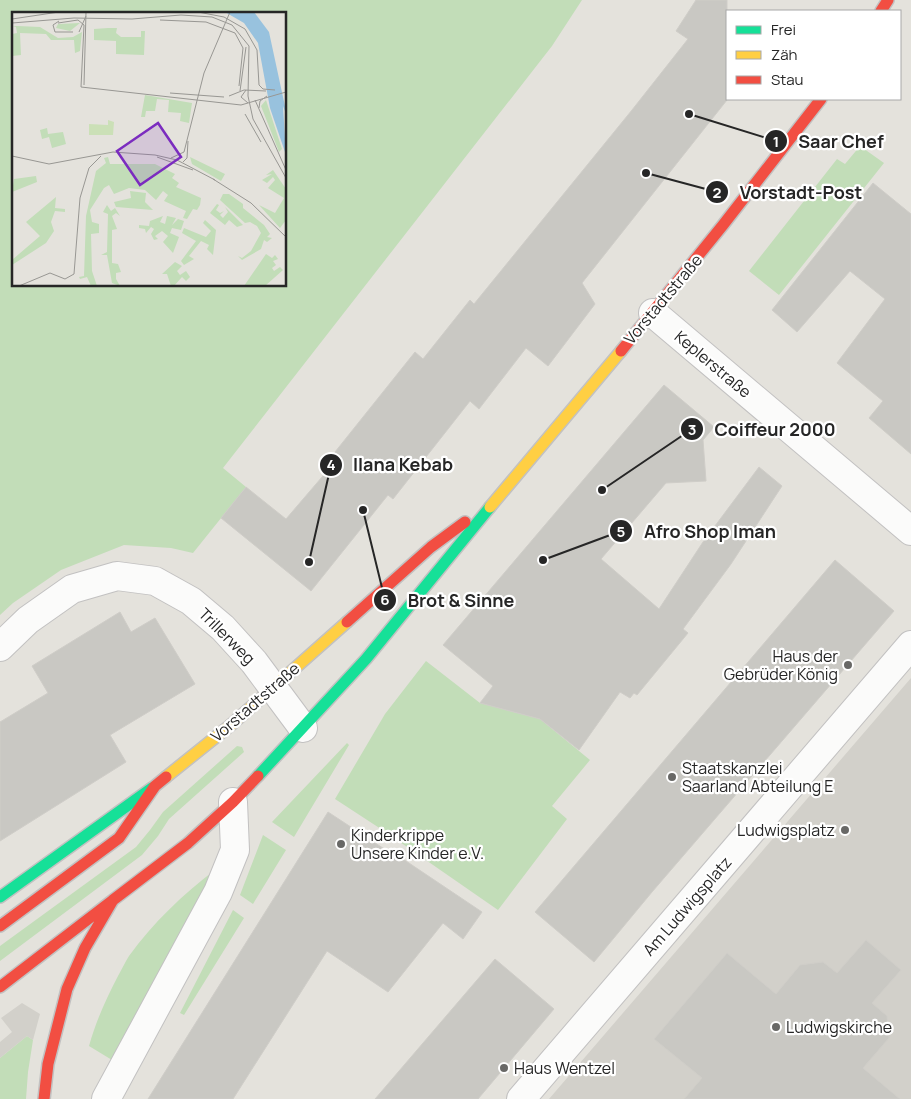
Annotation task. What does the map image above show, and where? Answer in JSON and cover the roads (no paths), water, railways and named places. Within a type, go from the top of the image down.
[{"type":"main road","name":"Vorstadtstraße","points":[[0,986],[188,843],[233,802],[303,728],[366,659],[500,494],[653,313],[820,100]]},
{"type":"main road","name":"Vorstadtstraße","points":[[0,897],[155,786],[232,724],[431,547],[500,494]]},
{"type":"main road","points":[[0,926],[119,838],[155,786]]},
{"type":"main road","points":[[44,1099],[48,1064],[68,989],[85,948],[113,900]]},
{"type":"street","name":"Keplerstraße","points":[[653,313],[911,531]]},
{"type":"street","name":"Trillerweg","points":[[0,647],[28,620],[72,589],[117,576],[155,581],[191,601],[224,628],[274,687],[303,728]]},
{"type":"street","name":"Am Ludwigsplatz","points":[[522,1099],[911,645]]},
{"type":"street","points":[[106,1099],[218,892],[235,850],[233,802]]},
{"type":"place","name":"Saar Chef","points":[[689,114]]},
{"type":"place","name":"Vorstadt-Post","points":[[646,173]]},
{"type":"place","name":"Coiffeur 2000","points":[[602,490]]},
{"type":"place","name":"Brot & Sinne","points":[[363,510]]},
{"type":"place","name":"Afro Shop Iman","points":[[543,560]]},
{"type":"place","name":"Ilana Kebab","points":[[309,562]]},
{"type":"place","name":"Haus der Gebrüder König","points":[[848,665]]},
{"type":"place","name":"Staatskanzlei Saarland Abteilung E","points":[[672,777]]},
{"type":"place","name":"Ludwigsplatz","points":[[845,830]]},
{"type":"place","name":"Kinderkrippe Unsere Kinder e.V.","points":[[341,844]]},
{"type":"place","name":"Ludwigskirche","points":[[776,1027]]},
{"type":"place","name":"Haus Wentzel","points":[[504,1068]]}]
